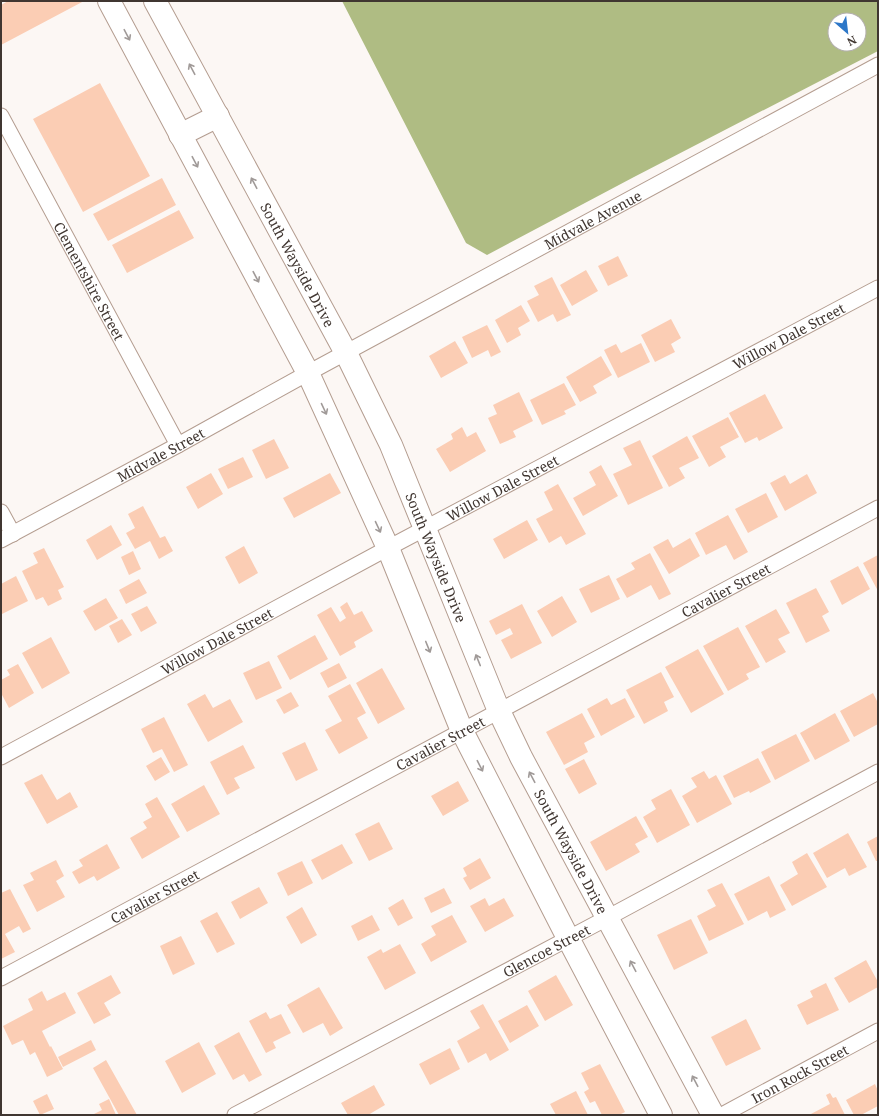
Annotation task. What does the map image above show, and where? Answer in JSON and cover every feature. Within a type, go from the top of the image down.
[{"type":"main road","points":[[109,1],[308,373],[388,548],[462,731],[661,1115]]},
{"type":"main road","name":"South Wayside Drive","points":[[155,1],[346,352],[391,445],[499,711],[607,918],[713,1115]]},
{"type":"main road","points":[[180,135],[218,116]]},
{"type":"street","name":"Midvale Avenue","points":[[308,373],[878,65]]},
{"type":"street","name":"Clementshire Street","points":[[1,116],[178,445]]},
{"type":"street","name":"Willow Dale Street","points":[[1,757],[388,548],[878,288]]},
{"type":"street","name":"Midvale Street","points":[[7,537],[308,373]]},
{"type":"street","name":"Cavalier Street","points":[[1,978],[878,508]]},
{"type":"street","points":[[1,512],[7,537]]},
{"type":"street","name":"Glencoe Street","points":[[235,1115],[607,918],[878,772]]},
{"type":"street","name":"Iron Rock Street","points":[[722,1115],[878,1032]]},
{"type":"green space","points":[[342,1],[878,1],[878,51],[487,255],[466,243]]},
{"type":"building","points":[[8,1],[84,1],[1,45],[1,5]]},
{"type":"building","points":[[100,83],[150,176],[83,212],[33,119]]},
{"type":"building","points":[[162,178],[176,205],[108,241],[93,214]]},
{"type":"building","points":[[179,210],[194,238],[127,273],[112,245]]},
{"type":"building","points":[[618,256],[628,276],[608,286],[598,266]]},
{"type":"building","points":[[586,270],[598,291],[572,306],[560,285]]},
{"type":"building","points":[[552,277],[571,315],[557,322],[553,314],[538,322],[527,301],[539,295],[534,286]]},
{"type":"building","points":[[521,305],[530,321],[518,328],[521,335],[507,343],[495,320]]},
{"type":"building","points":[[671,319],[681,338],[671,344],[675,352],[655,362],[641,335]]},
{"type":"building","points":[[487,325],[501,352],[491,357],[488,350],[472,358],[462,337]]},
{"type":"building","points":[[455,341],[468,363],[441,378],[429,356]]},
{"type":"building","points":[[641,343],[650,362],[618,378],[604,350],[616,344],[621,353]]},
{"type":"building","points":[[601,356],[612,375],[593,386],[597,393],[580,402],[566,377]]},
{"type":"building","points":[[564,383],[576,405],[564,411],[566,414],[542,425],[530,400]]},
{"type":"building","points":[[519,392],[533,421],[513,431],[516,437],[500,444],[488,418],[497,414],[493,405]]},
{"type":"building","points":[[765,394],[783,428],[759,441],[757,437],[745,443],[729,413]]},
{"type":"building","points":[[728,417],[739,437],[720,447],[726,457],[709,467],[692,436]]},
{"type":"building","points":[[462,427],[467,437],[476,432],[486,451],[450,472],[436,449],[453,439],[451,434]]},
{"type":"building","points":[[687,436],[699,458],[679,468],[685,478],[669,487],[652,456]]},
{"type":"building","points":[[274,439],[289,468],[266,479],[252,450]]},
{"type":"building","points":[[640,440],[663,488],[628,505],[613,474],[632,465],[623,448]]},
{"type":"building","points":[[243,457],[253,477],[228,489],[218,469]]},
{"type":"building","points":[[601,465],[618,496],[583,516],[573,498],[596,485],[589,472]]},
{"type":"building","points":[[211,473],[223,494],[198,509],[186,487]]},
{"type":"building","points":[[330,473],[341,493],[294,518],[283,498]]},
{"type":"building","points":[[807,474],[817,493],[785,511],[770,483],[785,475],[790,484]]},
{"type":"building","points":[[558,484],[586,534],[566,545],[561,536],[549,543],[536,519],[553,510],[544,492]]},
{"type":"building","points":[[766,493],[778,517],[748,533],[735,509]]},
{"type":"building","points":[[143,506],[160,538],[165,536],[173,551],[159,559],[150,541],[135,549],[126,533],[135,528],[128,514]]},
{"type":"building","points":[[728,515],[748,552],[734,560],[726,545],[706,555],[695,533]]},
{"type":"building","points":[[527,520],[538,540],[504,559],[493,539]]},
{"type":"building","points":[[111,525],[122,545],[97,560],[86,540]]},
{"type":"building","points":[[690,538],[700,556],[669,574],[653,547],[668,539],[673,548]]},
{"type":"building","points":[[244,546],[258,573],[239,584],[225,557]]},
{"type":"building","points":[[44,548],[64,587],[58,590],[62,599],[48,606],[43,597],[36,600],[22,571],[38,563],[33,553]]},
{"type":"building","points":[[133,551],[141,569],[129,575],[121,557]]},
{"type":"building","points":[[650,553],[671,594],[659,600],[651,585],[627,598],[616,579],[635,569],[631,563]]},
{"type":"building","points":[[878,555],[878,591],[863,563]]},
{"type":"building","points":[[858,566],[870,589],[842,605],[830,581]]},
{"type":"building","points":[[609,575],[620,599],[591,613],[579,589]]},
{"type":"building","points":[[16,576],[28,601],[2,614],[1,584]]},
{"type":"building","points":[[139,579],[147,593],[126,604],[119,590]]},
{"type":"building","points":[[816,588],[829,612],[822,616],[830,631],[806,643],[786,603]]},
{"type":"building","points":[[562,596],[577,622],[552,637],[537,611]]},
{"type":"building","points":[[106,598],[118,618],[95,631],[83,611]]},
{"type":"building","points":[[347,602],[354,615],[362,611],[373,631],[354,642],[356,647],[340,656],[317,615],[331,607],[340,622],[346,618],[340,607]]},
{"type":"building","points":[[522,604],[542,643],[511,659],[501,640],[513,634],[510,628],[496,635],[489,621]]},
{"type":"building","points":[[147,606],[157,623],[141,632],[131,614]]},
{"type":"building","points":[[776,609],[790,633],[778,639],[786,652],[766,663],[745,626]]},
{"type":"building","points":[[122,619],[132,635],[118,643],[109,626]]},
{"type":"building","points":[[738,627],[760,667],[746,674],[749,679],[728,691],[703,646]]},
{"type":"building","points":[[315,635],[328,659],[290,680],[277,656]]},
{"type":"building","points":[[51,637],[70,673],[42,689],[22,653]]},
{"type":"building","points":[[698,649],[724,694],[691,713],[665,667]]},
{"type":"building","points":[[269,661],[282,688],[256,700],[243,673]]},
{"type":"building","points":[[339,663],[347,678],[328,688],[320,673]]},
{"type":"building","points":[[18,664],[34,693],[9,708],[1,693],[1,680],[10,675],[7,670]]},
{"type":"building","points":[[382,668],[405,709],[378,724],[356,683]]},
{"type":"building","points":[[661,672],[674,697],[664,702],[668,711],[644,724],[626,690]]},
{"type":"building","points":[[350,684],[366,713],[357,718],[368,738],[339,754],[325,730],[342,721],[328,696]]},
{"type":"building","points":[[291,692],[299,706],[284,714],[276,700]]},
{"type":"building","points":[[873,693],[878,703],[878,724],[854,737],[840,711]]},
{"type":"building","points":[[205,694],[213,708],[230,699],[243,722],[208,742],[187,704]]},
{"type":"building","points":[[607,698],[611,705],[625,698],[635,717],[601,736],[587,709]]},
{"type":"building","points":[[582,713],[595,737],[584,743],[588,752],[564,765],[546,732]]},
{"type":"building","points":[[835,713],[850,741],[815,760],[800,733]]},
{"type":"building","points":[[164,717],[188,765],[174,772],[162,749],[153,753],[141,729]]},
{"type":"building","points":[[796,734],[810,761],[775,780],[761,752]]},
{"type":"building","points":[[305,742],[318,770],[296,781],[282,753]]},
{"type":"building","points":[[243,745],[255,768],[234,778],[240,788],[227,795],[210,762]]},
{"type":"building","points":[[161,757],[170,772],[155,781],[146,766]]},
{"type":"building","points":[[758,758],[771,782],[750,793],[749,791],[734,798],[723,776]]},
{"type":"building","points":[[584,759],[597,784],[579,794],[565,769]]},
{"type":"building","points":[[704,771],[709,779],[716,775],[732,804],[697,823],[682,796],[697,787],[691,778]]},
{"type":"building","points":[[42,774],[57,800],[70,792],[78,807],[47,824],[24,783]]},
{"type":"building","points":[[458,781],[469,801],[443,816],[431,796]]},
{"type":"building","points":[[204,785],[220,814],[187,832],[171,804]]},
{"type":"building","points":[[671,789],[690,825],[657,843],[643,817],[656,809],[651,800]]},
{"type":"building","points":[[157,797],[180,837],[142,859],[130,838],[147,828],[143,822],[152,817],[145,804]]},
{"type":"building","points":[[636,816],[648,837],[635,844],[640,852],[606,871],[590,842]]},
{"type":"building","points":[[379,822],[393,849],[369,861],[355,834]]},
{"type":"building","points":[[848,833],[867,867],[849,876],[845,868],[827,878],[813,853]]},
{"type":"building","points":[[878,836],[878,861],[876,861],[867,842]]},
{"type":"building","points":[[107,844],[120,868],[97,881],[94,876],[79,884],[72,872],[83,866],[79,860]]},
{"type":"building","points":[[342,844],[353,863],[322,880],[311,860]]},
{"type":"building","points":[[807,853],[827,887],[792,906],[780,885],[798,874],[792,862]]},
{"type":"building","points":[[480,858],[491,878],[470,890],[463,878],[467,876],[463,868]]},
{"type":"building","points":[[56,860],[64,876],[56,881],[65,897],[37,912],[23,885],[34,880],[30,873]]},
{"type":"building","points":[[302,861],[313,883],[288,896],[277,873]]},
{"type":"building","points":[[769,876],[786,910],[770,918],[767,911],[748,921],[734,894]]},
{"type":"building","points":[[722,883],[744,924],[709,941],[697,916],[716,906],[707,890]]},
{"type":"building","points":[[259,887],[268,903],[240,919],[231,902]]},
{"type":"building","points":[[444,888],[452,903],[431,913],[424,898]]},
{"type":"building","points":[[10,889],[31,929],[23,933],[19,926],[5,934],[15,952],[1,959],[1,893]]},
{"type":"building","points":[[485,898],[489,906],[504,898],[514,916],[485,932],[470,906]]},
{"type":"building","points":[[403,899],[413,918],[398,926],[388,908]]},
{"type":"building","points":[[302,907],[317,935],[301,944],[286,917]]},
{"type":"building","points":[[217,912],[235,944],[217,953],[200,921]]},
{"type":"building","points":[[372,915],[380,930],[358,941],[351,926]]},
{"type":"building","points":[[452,915],[467,942],[431,962],[421,944],[436,935],[431,926]]},
{"type":"building","points":[[691,919],[708,953],[674,970],[657,935]]},
{"type":"building","points":[[181,936],[195,964],[173,975],[160,946]]},
{"type":"building","points":[[400,944],[416,973],[385,990],[367,957],[381,949],[383,953]]},
{"type":"building","points":[[866,960],[878,982],[878,987],[849,1003],[834,978]]},
{"type":"building","points":[[111,975],[121,993],[104,1003],[111,1015],[94,1024],[77,993]]},
{"type":"building","points":[[556,975],[573,1005],[545,1021],[528,991]]},
{"type":"building","points":[[826,983],[839,1010],[807,1025],[797,1005],[813,997],[810,991]]},
{"type":"building","points":[[319,987],[343,1028],[330,1036],[323,1023],[303,1033],[287,1005]]},
{"type":"building","points":[[42,991],[47,1001],[65,992],[76,1013],[42,1031],[63,1069],[47,1077],[35,1052],[30,1055],[23,1040],[12,1045],[3,1026],[33,1010],[28,999]]},
{"type":"building","points":[[483,1004],[509,1050],[490,1061],[486,1053],[468,1063],[457,1041],[480,1028],[470,1011]]},
{"type":"building","points":[[527,1005],[539,1026],[510,1043],[498,1021]]},
{"type":"building","points":[[266,1012],[270,1019],[281,1014],[291,1033],[273,1042],[276,1048],[266,1053],[249,1021]]},
{"type":"building","points":[[746,1019],[761,1049],[726,1066],[711,1037]]},
{"type":"building","points":[[239,1032],[262,1075],[249,1082],[244,1074],[233,1080],[214,1046]]},
{"type":"building","points":[[91,1040],[96,1050],[63,1067],[58,1057]]},
{"type":"building","points":[[199,1042],[216,1074],[182,1093],[165,1061]]},
{"type":"building","points":[[450,1048],[460,1069],[430,1085],[419,1064]]},
{"type":"building","points":[[106,1060],[137,1115],[119,1115],[93,1068]]},
{"type":"building","points":[[600,1064],[625,1112],[619,1115],[602,1115],[595,1101],[590,1103],[584,1092],[589,1089],[581,1073]]},
{"type":"building","points":[[875,1084],[878,1091],[878,1106],[861,1115],[854,1115],[846,1100]]},
{"type":"building","points":[[374,1085],[385,1105],[368,1115],[348,1115],[341,1103]]},
{"type":"building","points":[[576,1091],[588,1115],[556,1115],[550,1104]]},
{"type":"building","points":[[830,1093],[833,1098],[836,1097],[845,1115],[809,1115],[830,1104],[826,1095]]},
{"type":"building","points":[[47,1094],[54,1109],[40,1115],[33,1101]]},
{"type":"building","points":[[109,1099],[116,1115],[92,1115],[102,1110],[99,1104]]}]
